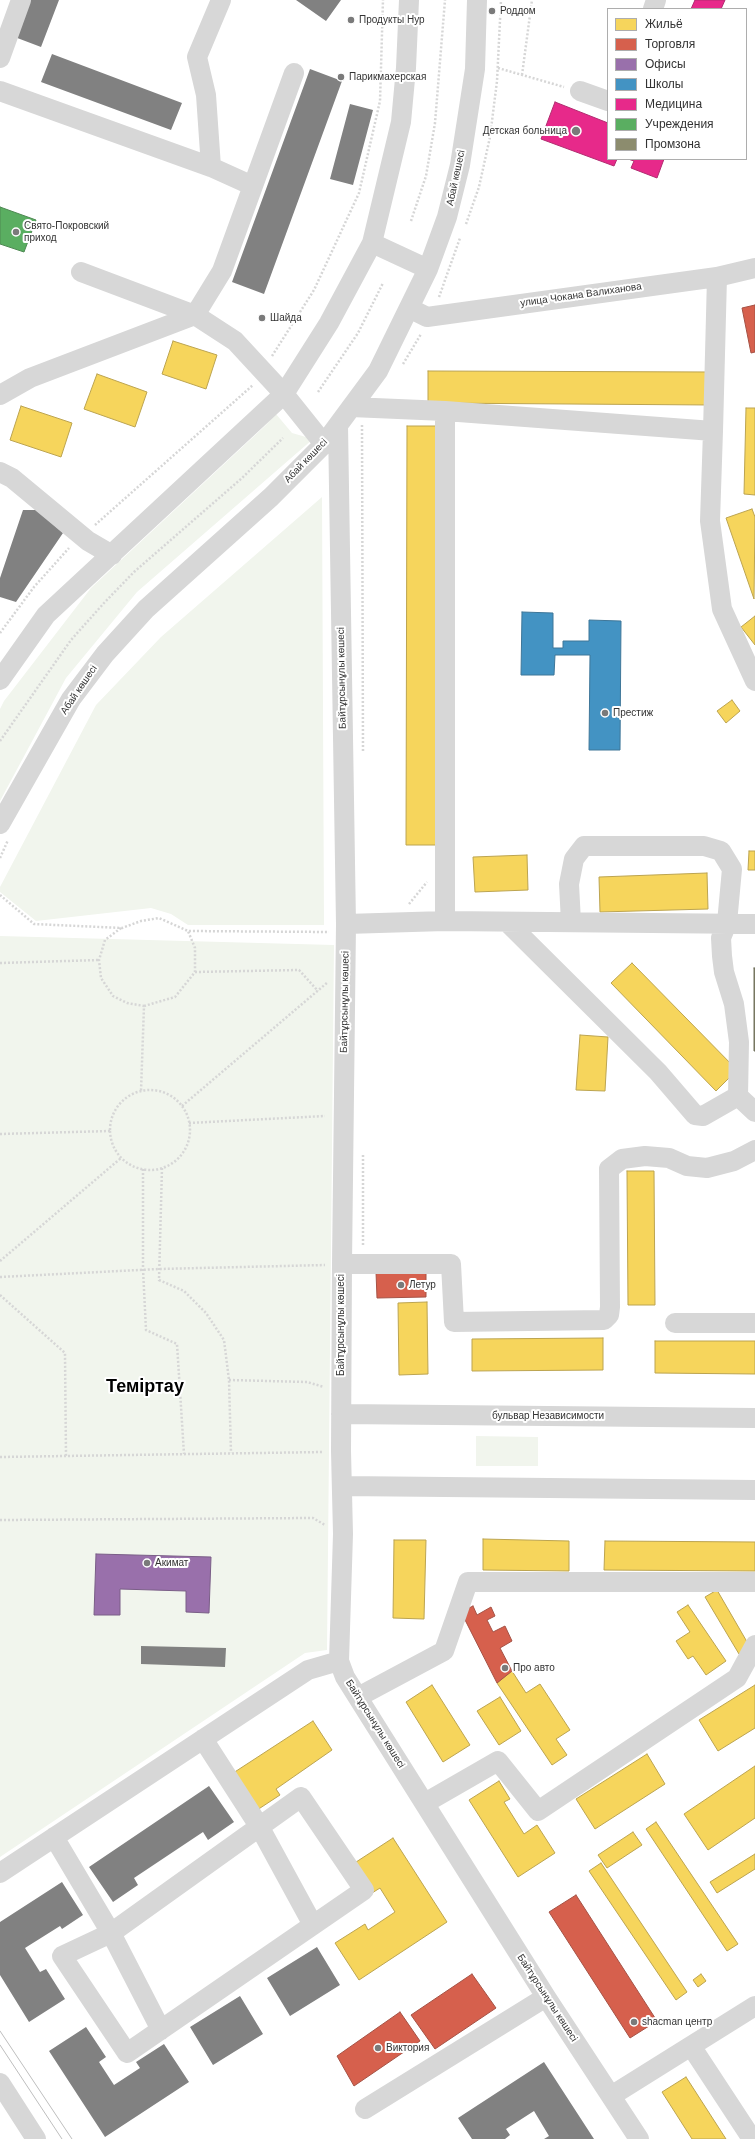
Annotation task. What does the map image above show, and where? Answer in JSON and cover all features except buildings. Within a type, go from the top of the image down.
[{"type":"street","points":[[211,167],[206,95],[197,57],[221,0]]},
{"type":"street","points":[[0,680],[46,615],[284,394],[329,323],[372,243],[401,122],[406,68],[409,0]]},
{"type":"street","name":"Абай көшесі","points":[[6,830],[71,699],[105,654],[146,609],[271,497],[324,444],[378,371],[428,269],[447,217],[460,165],[475,69],[477,0]]},
{"type":"street","points":[[0,58],[12,8]]},
{"type":"street","points":[[0,395],[30,378],[195,315],[222,271],[294,73]]},
{"type":"street","points":[[0,91],[211,167],[253,186]]},
{"type":"street","points":[[580,91],[607,101]]},
{"type":"street","points":[[372,243],[428,269]]},
{"type":"street","name":"улица Чокана Валиханова","points":[[409,308],[427,317],[717,277],[755,268]]},
{"type":"street","points":[[80,272],[195,315],[235,341],[284,394],[324,444]]},
{"type":"street","points":[[717,277],[710,521],[722,609],[755,681]]},
{"type":"street","points":[[351,407],[444,411],[713,432]]},
{"type":"street","points":[[444,411],[445,921]]},
{"type":"street","name":"Байтұрсынұлы көшесі","points":[[338,425],[346,924],[341,1391],[343,1534],[339,1661],[345,1677],[546,1997],[639,2139]]},
{"type":"street","points":[[0,472],[12,478],[88,541],[112,555]]},
{"type":"street","points":[[571,922],[569,884],[574,859],[584,846],[704,846],[721,851],[732,868],[727,923],[721,938],[724,972],[734,1004],[739,1042],[738,1096],[755,1112]]},
{"type":"street","points":[[346,924],[445,921],[755,924]]},
{"type":"street","points":[[507,922],[658,1072],[696,1115],[703,1116],[738,1096]]},
{"type":"street","points":[[342,1264],[451,1264],[454,1322],[604,1320],[609,1315],[610,1307],[609,1169],[622,1159],[645,1156],[669,1158],[687,1166],[707,1168],[734,1161],[755,1150]]},
{"type":"street","points":[[674,1323],[755,1322]]},
{"type":"street","name":"бульвар Независимости","points":[[341,1414],[755,1418]]},
{"type":"street","points":[[342,1486],[755,1490]]},
{"type":"street","points":[[358,1697],[444,1651],[468,1582],[755,1582]]},
{"type":"street","points":[[425,1803],[498,1761],[538,1811],[738,1678],[755,1645]]},
{"type":"street","points":[[0,1873],[308,1670],[339,1661]]},
{"type":"street","points":[[203,1739],[259,1826],[313,1925]]},
{"type":"street","points":[[301,1797],[364,1890],[127,2053],[62,1956],[111,1933],[259,1826],[301,1797]]},
{"type":"street","points":[[54,1837],[111,1933],[161,2030]]},
{"type":"street","points":[[365,2109],[546,1997]]},
{"type":"street","points":[[611,2096],[691,2046],[753,2011]]},
{"type":"street","points":[[691,2046],[752,2139]]},
{"type":"street","points":[[0,2083],[36,2139]]},
{"type":"path","points":[[411,221],[426,176],[435,123],[445,0]]},
{"type":"path","points":[[522,75],[532,0]]},
{"type":"path","points":[[498,68],[580,91]]},
{"type":"path","points":[[318,392],[358,333],[383,283]]},
{"type":"path","points":[[400,369],[431,316]]},
{"type":"path","points":[[357,430],[377,408]]},
{"type":"path","points":[[0,741],[71,640],[104,603],[134,572],[242,478],[283,438]]},
{"type":"path","points":[[0,858],[6,830]]},
{"type":"path","points":[[393,922],[445,861]]},
{"type":"path","points":[[0,895],[34,924],[122,928]]},
{"type":"path","points":[[188,930],[195,948],[195,972],[175,997],[144,1006],[127,1003],[113,996],[101,978],[99,960],[105,940],[122,928],[141,920],[159,918],[188,930],[329,932],[329,939]]},
{"type":"path","points":[[0,963],[99,960]]},
{"type":"path","points":[[182,1106],[346,968]]},
{"type":"path","points":[[195,972],[299,970],[318,991]]},
{"type":"path","points":[[141,1091],[144,1006]]},
{"type":"path","points":[[141,1091],[162,1091],[173,1097],[182,1106],[189,1123],[188,1142],[178,1158],[162,1168],[143,1169],[131,1165],[121,1158],[113,1145],[110,1131],[112,1117],[118,1105],[128,1096],[141,1091]]},
{"type":"path","points":[[189,1123],[325,1116]]},
{"type":"path","points":[[0,1134],[110,1131]]},
{"type":"path","points":[[0,1261],[121,1158]]},
{"type":"path","points":[[162,1168],[159,1280],[184,1291],[206,1313],[224,1340],[229,1380],[231,1453]]},
{"type":"path","points":[[143,1169],[143,1269],[146,1330],[177,1344],[184,1454]]},
{"type":"path","points":[[0,1277],[143,1269],[342,1264]]},
{"type":"path","points":[[0,1295],[65,1354],[66,1456]]},
{"type":"path","points":[[229,1380],[307,1382],[341,1391]]},
{"type":"path","points":[[0,1457],[341,1451]]},
{"type":"path","points":[[0,1520],[313,1518],[343,1534]]},
{"type":"shaded area","points":[[276,414],[292,433],[313,439],[137,592],[66,678],[0,801],[0,709],[4,701],[91,588]]},
{"type":"shaded area","points":[[322,497],[324,925],[188,925],[171,914],[151,908],[36,921],[0,892],[0,887],[96,705],[161,637]]},
{"type":"shaded area","points":[[0,936],[334,945],[327,1650],[305,1653],[0,1857]]},
{"type":"shaded area","points":[[476,1436],[538,1437],[538,1466],[476,1466]]},
{"type":"tram line","points":[[0,2031],[72,2139]]},
{"type":"tram line","points":[[0,2045],[62,2139]]},
{"type":"place","name":"Роддом","points":[[492,11]]},
{"type":"place","name":"Продукты Нур","points":[[351,20]]},
{"type":"place","name":"Парикмахерская","points":[[341,77]]},
{"type":"place","name":"Детская больница","points":[[576,131]]},
{"type":"place","name":"Свято-Покровский приход","points":[[16,232]]},
{"type":"place","name":"Шайда","points":[[262,318]]},
{"type":"place","name":"Престиж","points":[[605,713]]},
{"type":"place","name":"Летур","points":[[401,1285]]},
{"type":"place","name":"Акимат","points":[[147,1563]]},
{"type":"place","name":"Про авто","points":[[505,1668]]},
{"type":"place","name":"shacman центр","points":[[634,2022]]},
{"type":"place","name":"Виктория","points":[[378,2048]]},
{"type":"district","name":"Теміртау","points":[[145,1387]]}]
